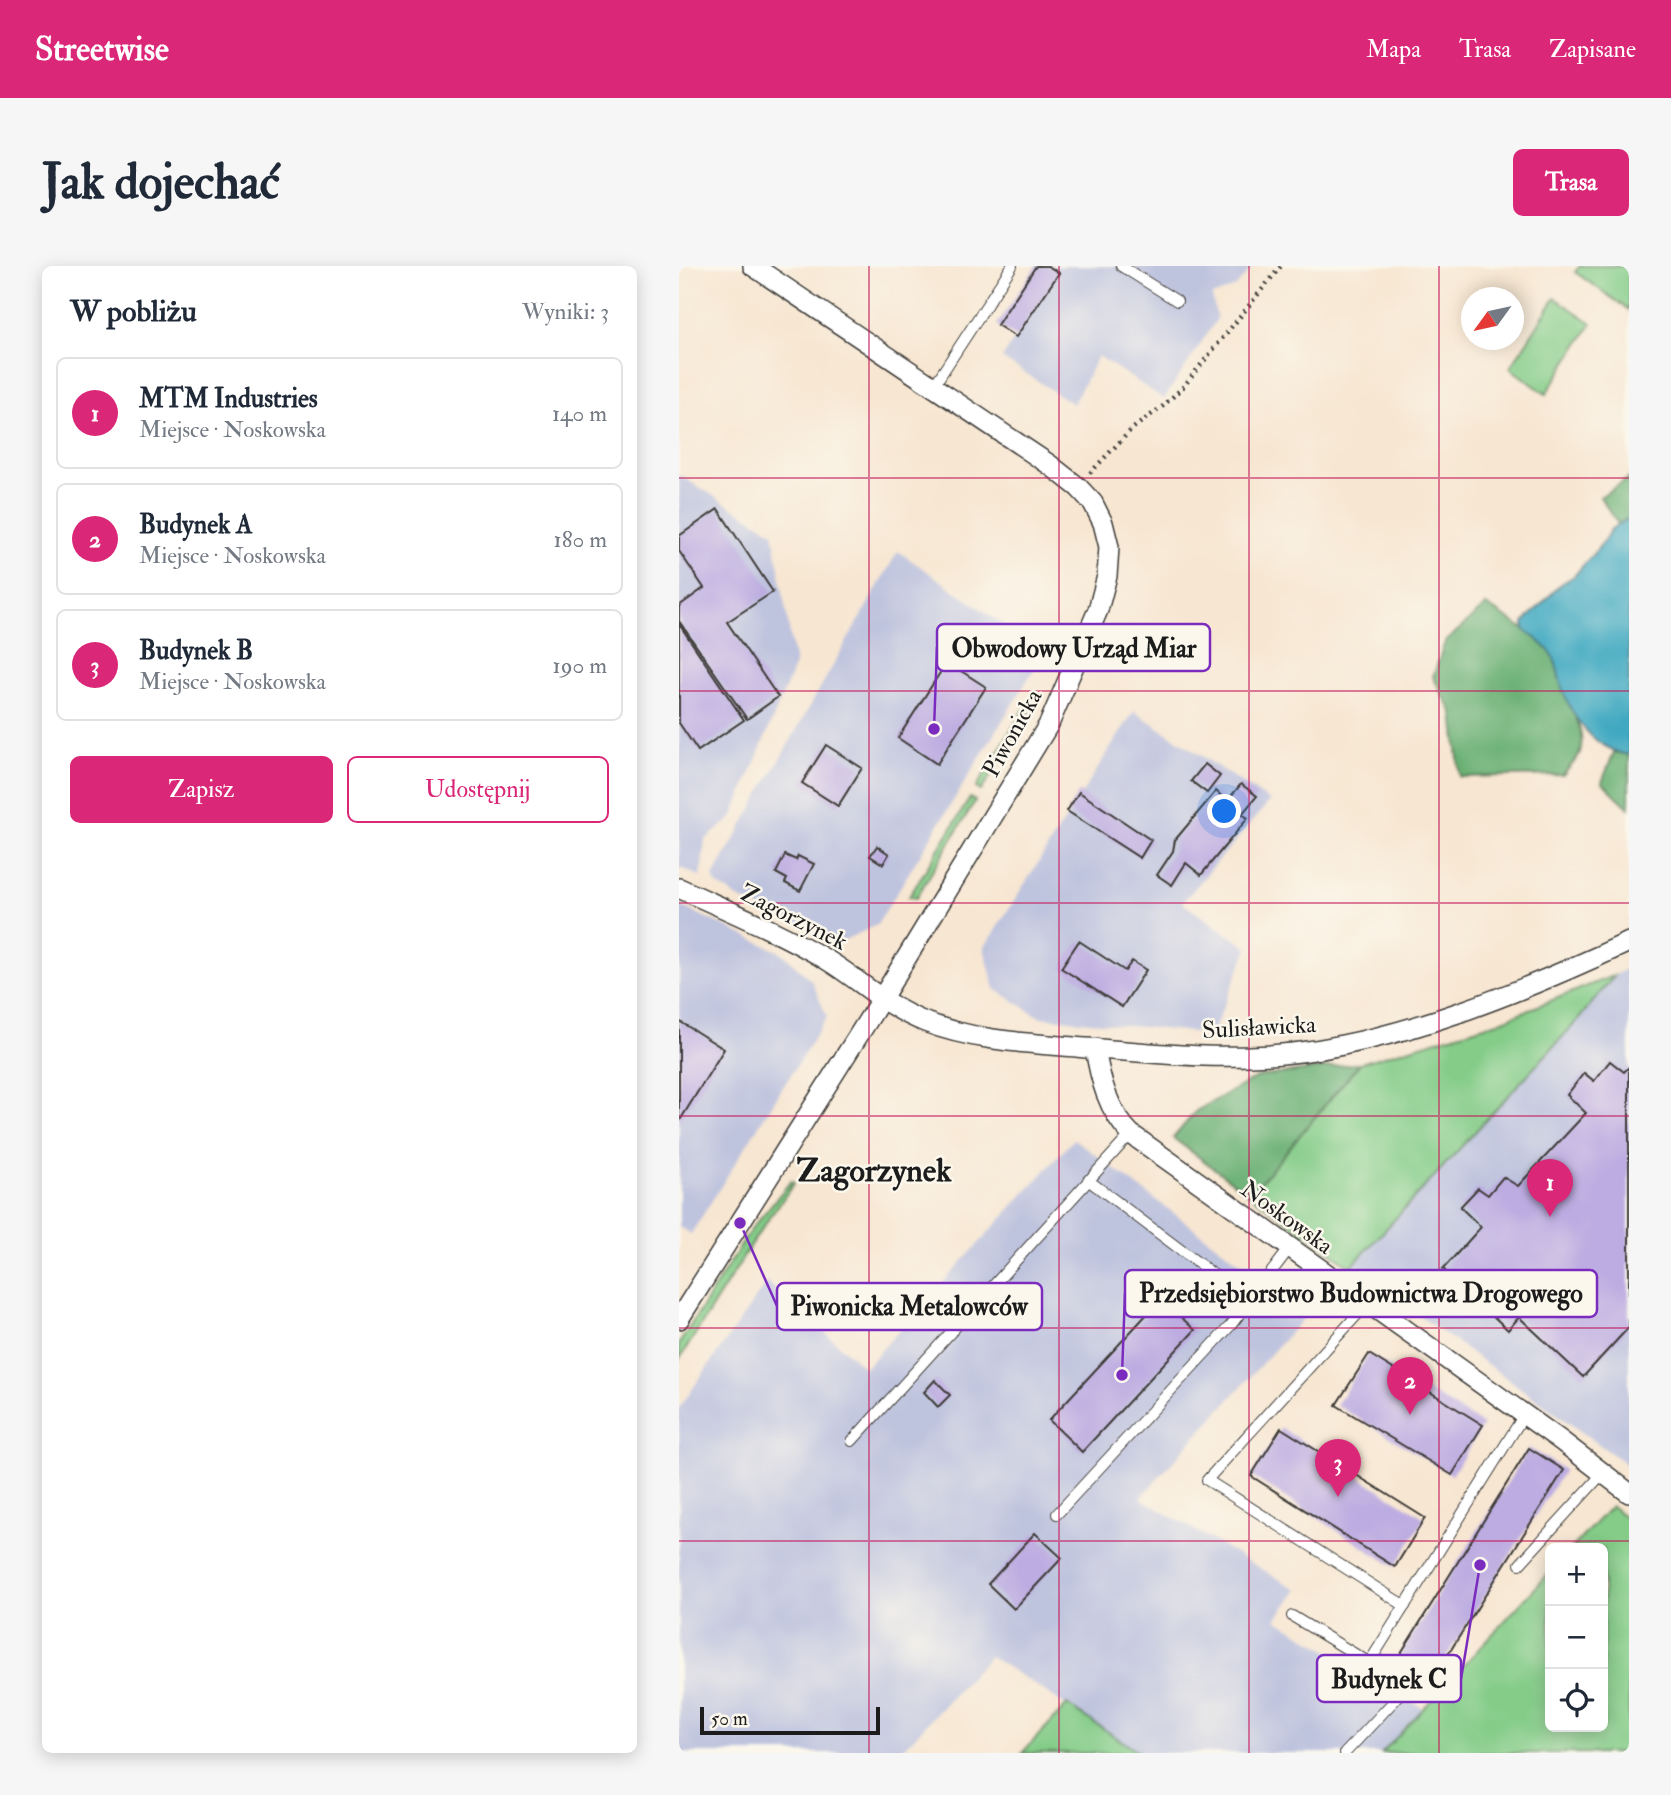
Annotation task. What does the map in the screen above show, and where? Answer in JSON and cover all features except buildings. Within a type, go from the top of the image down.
[{"type":"street","name":"Piwonicka","points":[[679,1319],[882,998],[1049,724],[1098,610],[1107,576],[1109,547],[1103,523],[1093,503],[1078,487],[1050,465],[753,266]]},
{"type":"street","name":"Zagorzynek","points":[[679,888],[810,950],[882,998]]},
{"type":"street","name":"Sulisławicka","points":[[882,998],[923,1021],[987,1039],[1225,1056],[1282,1054],[1331,1047],[1405,1028],[1486,1002],[1580,965],[1629,942]]},
{"type":"street","name":"Noskowska","points":[[1095,1048],[1098,1069],[1109,1103],[1123,1127],[1131,1134],[1629,1493]]},
{"type":"lane","points":[[933,387],[1012,266]]},
{"type":"lane","points":[[1121,266],[1177,301]]},
{"type":"lane","points":[[852,1441],[1131,1134]]},
{"type":"lane","points":[[1088,1180],[1250,1302]]},
{"type":"lane","points":[[1057,1514],[1250,1302],[1289,1249]]},
{"type":"lane","points":[[1367,1304],[1207,1480],[1405,1606]]},
{"type":"lane","points":[[1369,1663],[1524,1415]]},
{"type":"lane","points":[[1520,1564],[1603,1473]]},
{"type":"lane","points":[[1292,1616],[1408,1686],[1345,1753]]},
{"type":"path","points":[[1078,487],[1123,437],[1163,407],[1183,387],[1281,266]]},
{"type":"shaded area","points":[[1048,266],[1253,266],[1236,287],[1212,296],[1217,319],[1164,399],[1098,356],[1073,404],[1002,358],[1058,274]]},
{"type":"shaded area","points":[[679,475],[773,532],[795,665],[732,818],[705,840],[701,877],[679,867]]},
{"type":"shaded area","points":[[898,551],[1044,653],[877,925],[838,943],[738,898],[716,884],[713,877]]},
{"type":"shaded area","points":[[1134,711],[1270,801],[1182,903],[1248,948],[1212,1034],[1039,1017],[995,989],[984,948]]},
{"type":"shaded area","points":[[679,905],[782,953],[812,981],[827,1017],[691,1234],[679,1227]]},
{"type":"shaded area","points":[[1629,967],[1629,1466],[1351,1267],[1577,1021],[1615,975]]},
{"type":"shaded area","points":[[1074,1139],[1308,1313],[1140,1498],[1298,1590],[1276,1619],[1424,1709],[1382,1753],[1140,1753],[990,1656],[899,1753],[679,1753],[679,1408],[767,1282],[865,1368]]},
{"type":"green space","points":[[1580,266],[1629,266],[1629,310],[1575,272]]},
{"type":"green space","points":[[1555,298],[1592,323],[1546,394],[1510,368]]},
{"type":"green space","points":[[1629,478],[1629,518],[1618,524],[1600,497]]},
{"type":"green space","points":[[1486,605],[1535,637],[1554,658],[1579,727],[1582,744],[1580,753],[1563,775],[1460,777],[1453,713],[1433,677],[1445,642]]},
{"type":"green space","points":[[1024,709],[1030,713],[981,791],[976,788]]},
{"type":"green space","points":[[1614,752],[1629,755],[1629,808],[1602,782]]},
{"type":"green space","points":[[970,798],[975,801],[916,898],[909,897]]},
{"type":"green space","points":[[1615,975],[1577,1021],[1351,1267],[1250,1195],[1360,1063],[1498,1022]]},
{"type":"green space","points":[[1360,1063],[1250,1195],[1173,1138],[1196,1111],[1257,1077]]},
{"type":"green space","points":[[791,1181],[794,1183],[758,1234],[679,1360],[679,1344],[752,1228]]},
{"type":"green space","points":[[1611,1506],[1629,1520],[1629,1753],[1382,1753],[1545,1577],[1545,1732],[1608,1732],[1608,1543],[1577,1543]]},
{"type":"green space","points":[[1067,1705],[1140,1753],[1022,1753]]},
{"type":"water","points":[[1629,518],[1629,755],[1605,746],[1578,720],[1561,685],[1552,655],[1524,629],[1524,622],[1561,584],[1574,576],[1611,529]]},
{"type":"place","name":"Obwodowy Urząd Miar","points":[[934,729]]},
{"type":"place","name":"MTM Industries","points":[[1550,1217]]},
{"type":"place","name":"Piwonicka Metalowców","points":[[740,1223]]},
{"type":"place","name":"Przedsiębiorstwo Budownictwa Drogowego","points":[[1122,1375]]},
{"type":"place","name":"Budynek A","points":[[1410,1415]]},
{"type":"place","name":"Budynek B","points":[[1338,1497]]},
{"type":"place","name":"Budynek C","points":[[1480,1565]]},
{"type":"district","name":"Zagorzynek","points":[[874,1170]]}]
